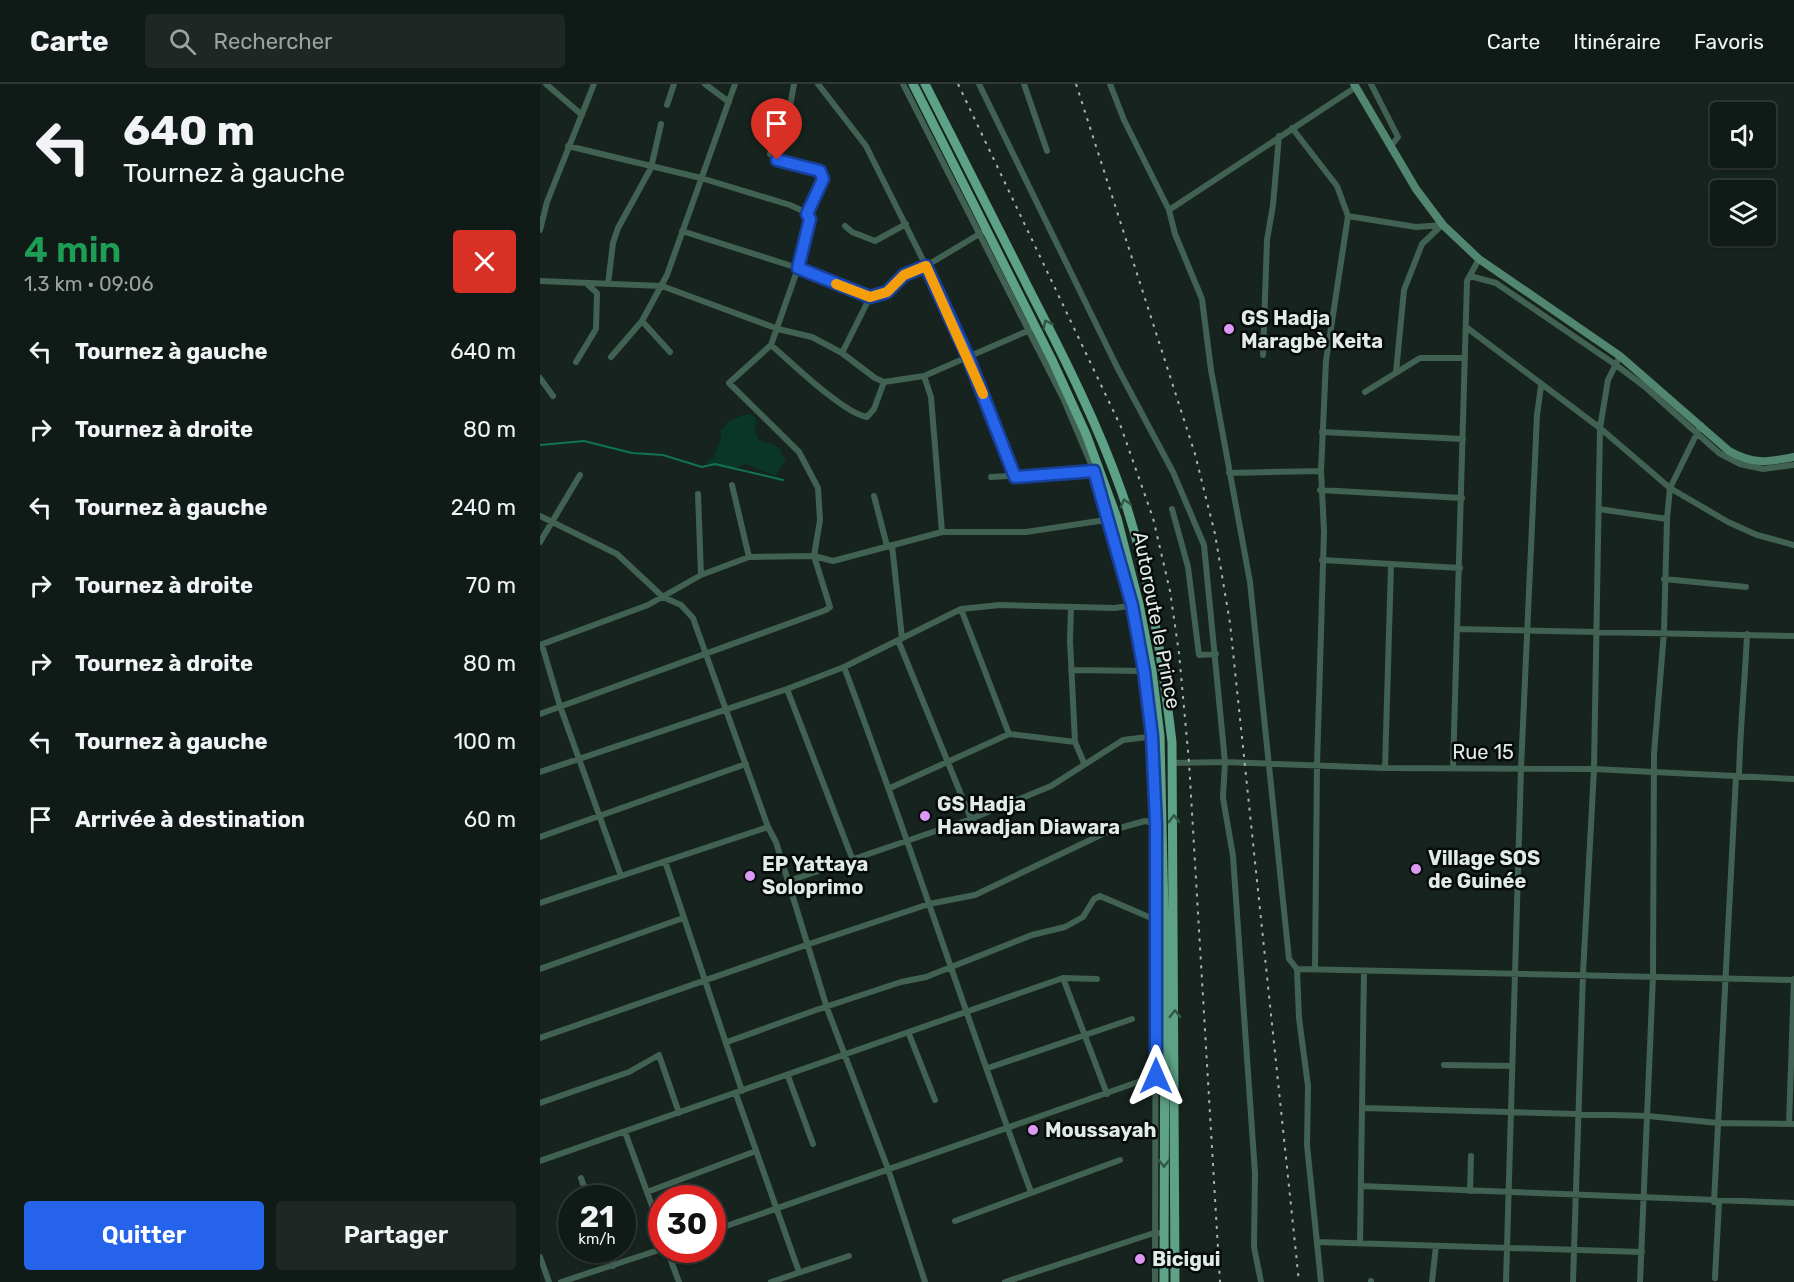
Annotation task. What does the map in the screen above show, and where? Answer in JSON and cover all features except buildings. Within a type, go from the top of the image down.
[{"type":"main road","name":"Autoroute le Prince","points":[[913,84],[983,232],[1086,434],[1113,519],[1152,670],[1159,824],[1164,1282]]},
{"type":"main road","name":"Autoroute le Prince","points":[[925,84],[1063,357],[1123,494],[1149,590],[1163,669],[1173,763],[1175,1282]]},
{"type":"main road","points":[[1355,85],[1416,189],[1443,225],[1479,259],[1620,356],[1699,428],[1729,451],[1747,461],[1767,462],[1794,457]]},
{"type":"street","points":[[546,84],[582,115]]},
{"type":"street","points":[[540,230],[568,146],[594,84]]},
{"type":"street","points":[[667,105],[674,84]]},
{"type":"street","points":[[705,84],[729,102]]},
{"type":"street","points":[[611,357],[642,321],[662,286],[735,84]]},
{"type":"street","points":[[794,84],[789,112],[778,129],[770,154],[777,160],[820,171],[823,179],[807,214]]},
{"type":"street","points":[[818,84],[866,146],[906,225],[968,357],[1015,477]]},
{"type":"street","points":[[682,231],[798,268],[870,297],[887,292],[904,275],[926,266],[983,232],[903,84]]},
{"type":"street","points":[[978,84],[1117,367],[1173,472],[1204,545],[1225,762],[1223,798],[1233,856],[1255,1173],[1254,1247],[1261,1282]]},
{"type":"street","points":[[1024,84],[1047,151]]},
{"type":"street","points":[[1110,84],[1124,120],[1168,210],[1174,234],[1202,299],[1250,582],[1289,959],[1297,969],[1299,1018],[1308,1086],[1306,1145],[1321,1282]]},
{"type":"street","points":[[1371,84],[1398,137],[1391,146]]},
{"type":"street","points":[[1168,210],[1355,85]]},
{"type":"street","points":[[608,284],[613,243],[618,228],[651,168],[661,124]]},
{"type":"street","points":[[1292,128],[1337,186],[1348,216],[1326,361],[1322,432],[1320,490],[1324,531],[1317,766],[1315,969]]},
{"type":"street","points":[[1263,355],[1266,240],[1273,205],[1279,136]]},
{"type":"street","points":[[540,714],[829,609],[819,566],[813,556],[820,520],[818,488],[799,452],[729,383],[771,345],[798,268],[810,219],[807,214],[790,205],[701,178],[651,168],[568,146]]},
{"type":"street","points":[[540,198],[548,202]]},
{"type":"street","points":[[1348,216],[1416,227],[1443,225]]},
{"type":"street","points":[[845,226],[852,232],[875,241],[906,225]]},
{"type":"street","points":[[1396,372],[1404,290],[1422,244],[1443,225]]},
{"type":"street","points":[[1453,768],[1467,281],[1479,259]]},
{"type":"street","points":[[1470,276],[1496,283],[1616,365],[1699,428],[1719,453],[1740,464],[1763,469],[1794,465]]},
{"type":"street","points":[[540,281],[662,286],[778,329],[812,337],[842,353],[875,378],[884,382],[924,376],[1032,329],[1113,519],[1026,532],[942,532],[833,561],[813,556],[749,557],[701,575],[648,605],[541,645],[578,758],[621,876]]},
{"type":"street","points":[[576,362],[596,329],[597,293],[586,283]]},
{"type":"street","points":[[842,353],[870,297]]},
{"type":"street","points":[[642,321],[670,352]]},
{"type":"street","points":[[1466,327],[1541,386],[1600,428],[1670,488],[1737,527],[1757,536],[1794,545]]},
{"type":"street","points":[[771,345],[832,397],[860,416],[867,417],[874,409],[884,382]]},
{"type":"street","points":[[1573,1282],[1583,974],[1594,769],[1600,428],[1608,380],[1620,356]]},
{"type":"street","points":[[1365,392],[1420,358],[1464,358]]},
{"type":"street","points":[[924,376],[933,409],[942,532]]},
{"type":"street","points":[[540,378],[553,396]]},
{"type":"street","points":[[1506,1282],[1521,768],[1537,415],[1541,386]]},
{"type":"street","points":[[1640,1282],[1653,976],[1655,737],[1664,632],[1667,519],[1670,488],[1699,428]]},
{"type":"street","points":[[1322,432],[1463,439]]},
{"type":"street","points":[[991,477],[1094,471]]},
{"type":"street","points":[[1230,473],[1321,471]]},
{"type":"street","points":[[540,542],[580,475]]},
{"type":"street","points":[[732,484],[749,557]]},
{"type":"street","points":[[1320,490],[1462,498]]},
{"type":"street","points":[[698,494],[701,575]]},
{"type":"street","points":[[874,496],[889,546],[900,639],[971,819]]},
{"type":"street","points":[[1172,509],[1188,567],[1199,655],[1216,654]]},
{"type":"street","points":[[1599,509],[1667,519]]},
{"type":"street","points":[[540,516],[618,554],[663,597],[681,605],[693,618],[708,653],[789,881],[827,1008],[888,1169],[925,1282]]},
{"type":"street","points":[[1322,560],[1460,568]]},
{"type":"street","points":[[1385,768],[1391,565]]},
{"type":"street","points":[[1664,579],[1746,587]]},
{"type":"street","points":[[540,772],[787,689],[844,667],[961,609],[1000,604],[1115,608],[1135,604],[1156,736],[1122,740],[1051,786],[971,819],[789,881]]},
{"type":"street","points":[[1071,607],[1071,670],[1075,742],[1084,763]]},
{"type":"street","points":[[961,609],[1009,734]]},
{"type":"street","points":[[1458,629],[1794,636]]},
{"type":"street","points":[[1715,1278],[1718,1123],[1740,721],[1744,706],[1747,634]]},
{"type":"street","points":[[844,667],[890,788],[949,968],[968,1012],[1031,1192]]},
{"type":"street","points":[[1071,670],[1144,671]]},
{"type":"street","points":[[787,689],[852,858]]},
{"type":"street","points":[[890,788],[1009,734],[1075,742]]},
{"type":"street","name":"Rue 15","points":[[1173,763],[1225,762],[1385,768],[1594,769],[1794,779]]},
{"type":"street","points":[[540,837],[746,764]]},
{"type":"street","points":[[540,1038],[929,904],[975,895],[1109,831],[1145,820],[1159,824]]},
{"type":"street","points":[[540,903],[768,827]]},
{"type":"street","points":[[665,861],[727,1042],[756,1151],[799,1272]]},
{"type":"street","points":[[727,1042],[949,968],[1032,934],[1065,927],[1083,917],[1094,899],[1100,896],[1149,917],[1160,917]]},
{"type":"street","points":[[540,969],[683,918]]},
{"type":"street","points":[[1297,969],[1515,972],[1794,980],[1792,1124],[1718,1123],[1648,1116],[1579,1116],[1363,1108]]},
{"type":"street","points":[[1360,1244],[1364,971]]},
{"type":"street","points":[[1063,978],[1107,1094]]},
{"type":"street","points":[[540,1161],[909,1034],[1063,978],[1097,979]]},
{"type":"street","points":[[988,1068],[1085,1033],[1132,1019]]},
{"type":"street","points":[[909,1034],[935,1100]]},
{"type":"street","points":[[540,1103],[629,1072],[659,1055],[680,1113]]},
{"type":"street","points":[[1444,1065],[1512,1066]]},
{"type":"street","points":[[726,1226],[1160,1074],[1154,1233],[1155,1282]]},
{"type":"street","points":[[788,1076],[813,1144]]},
{"type":"street","points":[[625,1132],[647,1192],[756,1151]]},
{"type":"street","points":[[1470,1191],[1471,1156]]},
{"type":"street","points":[[955,1221],[1120,1160]]},
{"type":"street","points":[[581,1178],[583,1185]]},
{"type":"street","points":[[1361,1186],[1509,1194],[1794,1203]]},
{"type":"street","points":[[1005,1282],[1154,1233],[1164,1233]]},
{"type":"street","points":[[1317,1242],[1642,1252]]},
{"type":"street","points":[[1432,1282],[1436,1246]]},
{"type":"street","points":[[561,1282],[648,1254]]},
{"type":"street","points":[[771,1282],[849,1256]]},
{"type":"street","points":[[540,1257],[549,1282]]},
{"type":"street","points":[[672,1263],[679,1282]]},
{"type":"green space","points":[[752,414],[757,420],[754,430],[759,440],[780,449],[786,460],[775,476],[746,464],[731,469],[704,463],[713,458],[722,435],[720,431],[729,421]]},
{"type":"waterway","points":[[540,445],[584,441],[632,453],[663,455],[702,467],[715,464],[783,480]]},
{"type":"railway","points":[[958,84],[1121,427],[1153,518],[1170,591],[1179,653],[1189,762],[1220,1282]]},
{"type":"railway","points":[[1076,84],[1195,454],[1215,534],[1230,623],[1299,1282]]},
{"type":"slow traffic","points":[[836,284],[870,297],[887,292],[904,275],[926,266],[983,394]]},
{"type":"place","name":"GS Hadja Maragbè Keita","points":[[1229,329]]},
{"type":"place","name":"GS Hadja Hawadjan Diawara","points":[[925,816]]},
{"type":"place","name":"Village SOS de Guinée","points":[[1416,869]]},
{"type":"place","name":"EP Yattaya Soloprimo","points":[[750,876]]},
{"type":"place","name":"Moussayah","points":[[1033,1130]]},
{"type":"place","name":"Bicigui","points":[[1140,1259]]},
{"type":"route","points":[[777,160],[820,171],[823,179],[807,214],[810,219],[798,268],[870,297],[887,292],[904,275],[926,266],[968,357],[1015,477],[1094,471],[1132,605],[1144,671],[1152,736],[1156,825],[1156,1076]]}]
